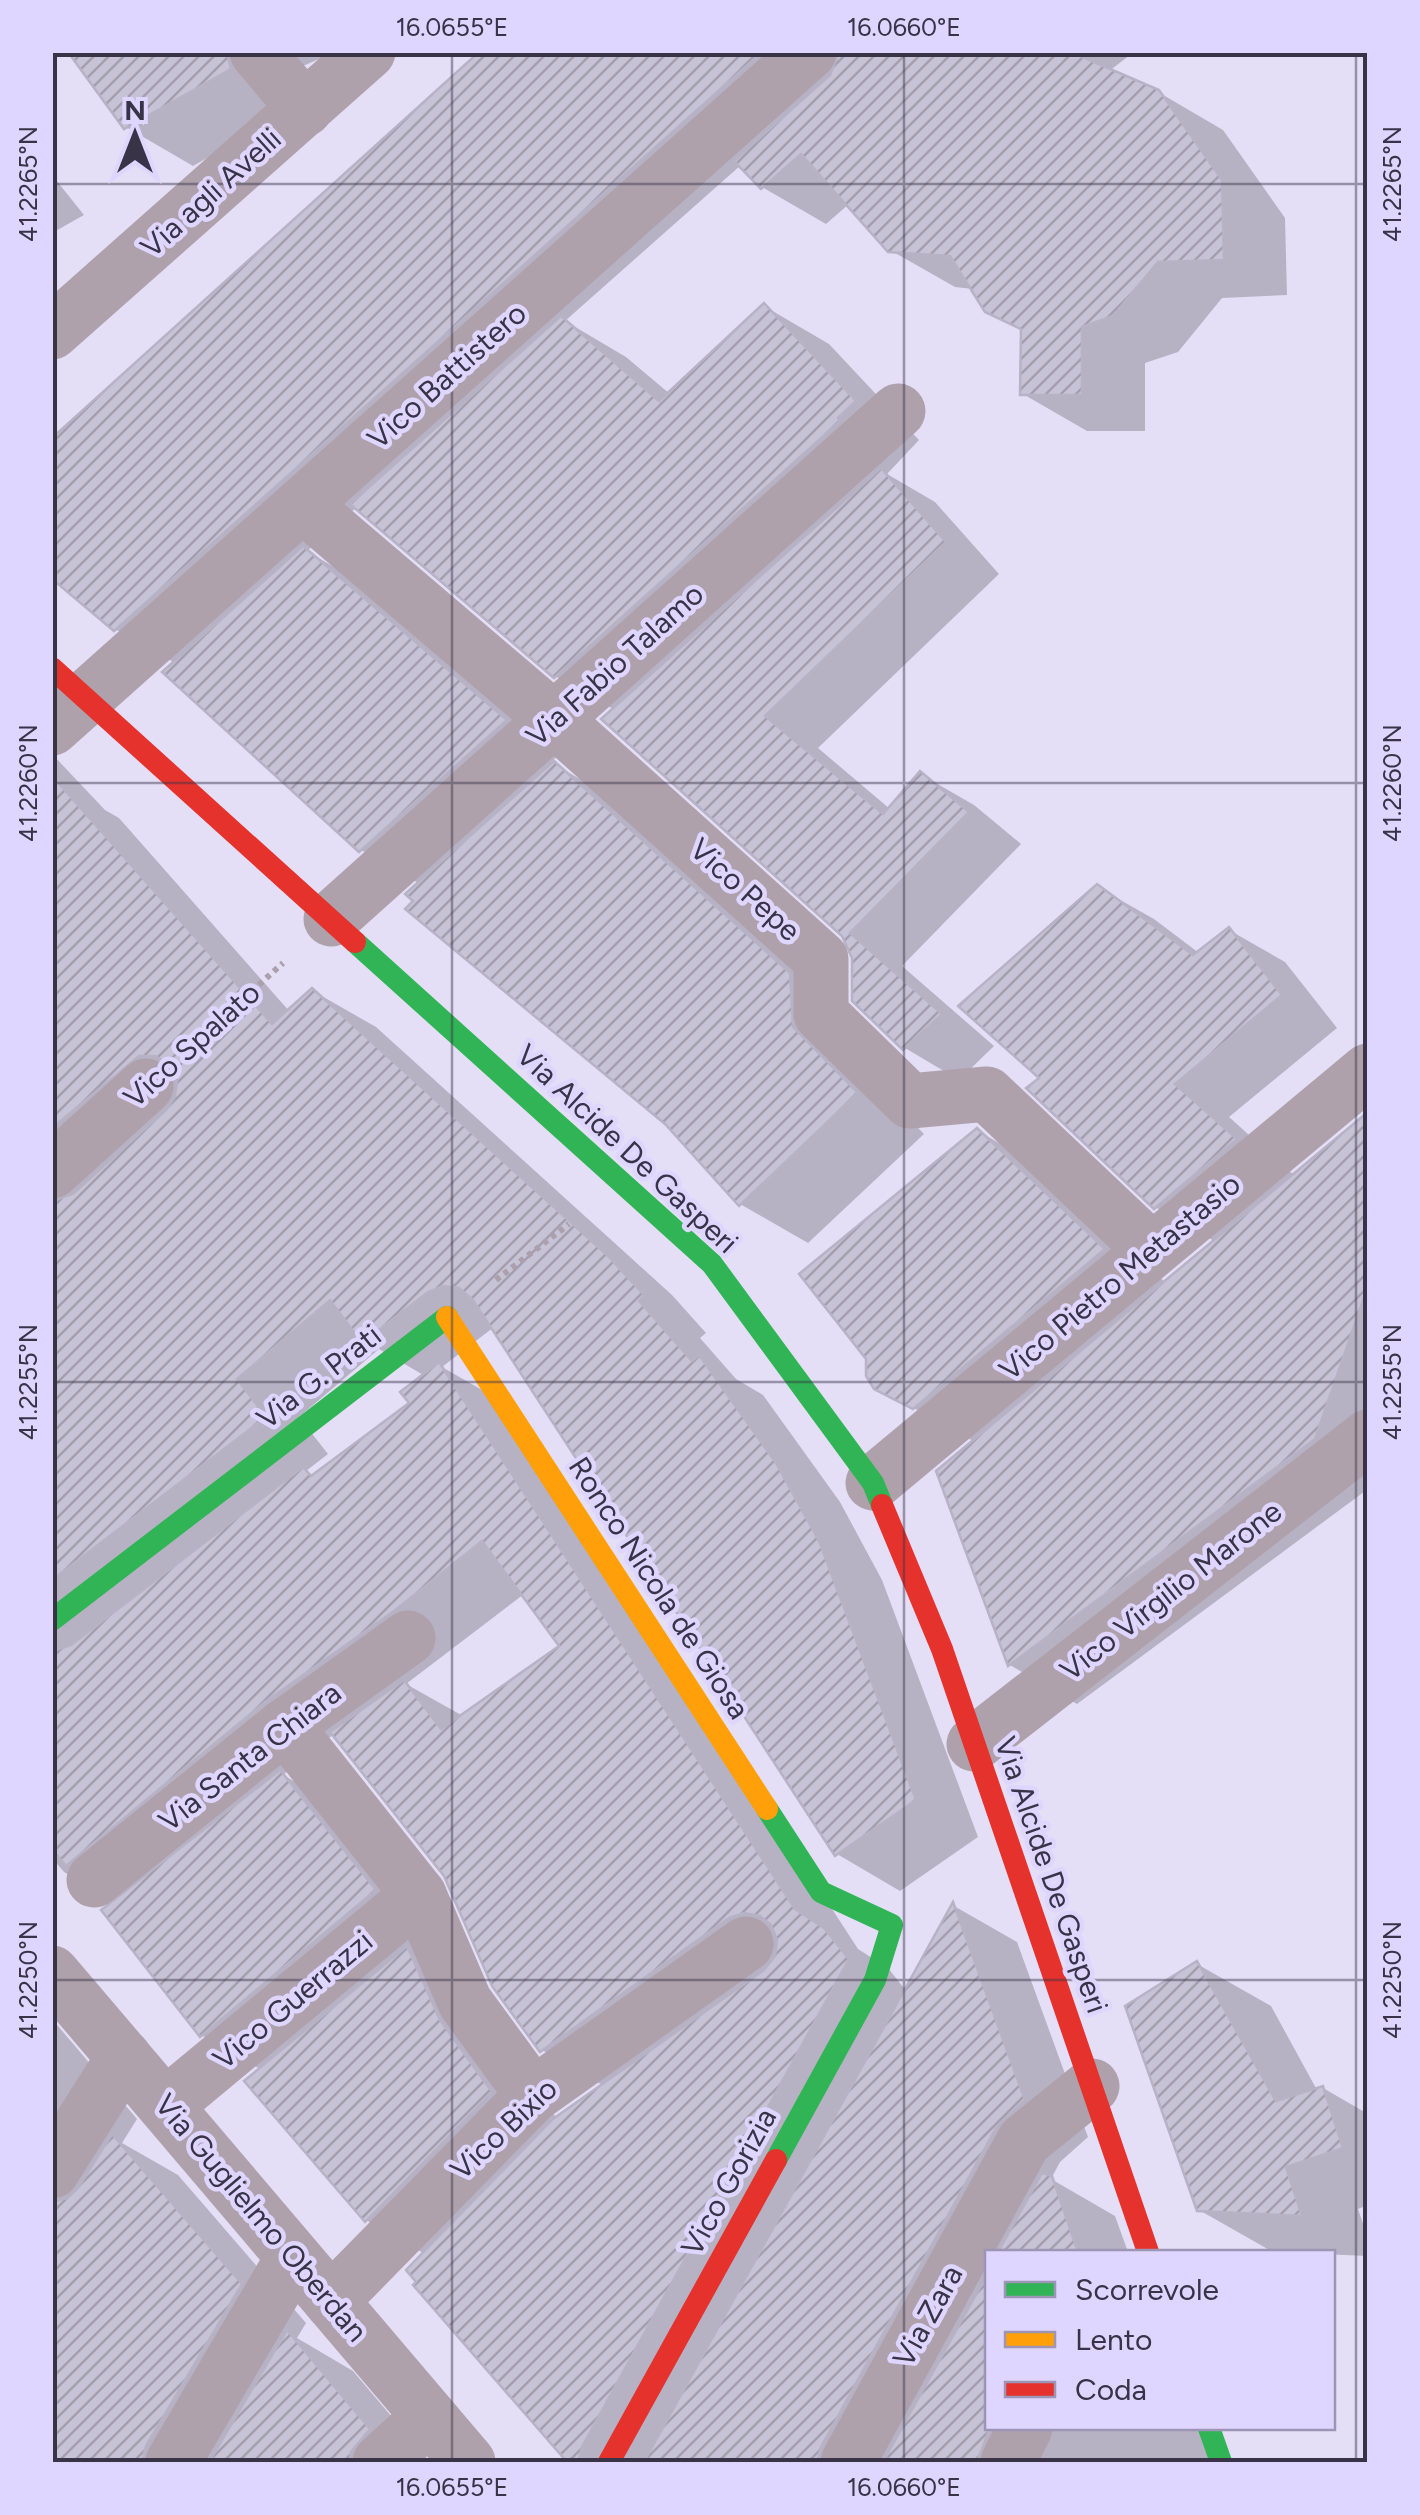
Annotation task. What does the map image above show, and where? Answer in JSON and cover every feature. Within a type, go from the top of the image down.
[{"type":"street","points":[[257,52],[305,109]]},
{"type":"street","name":"Via agli Avelli","points":[[52,332],[368,52]]},
{"type":"street","name":"Vico Battistero","points":[[64,699],[302,505],[809,52]]},
{"type":"street","name":"Via Fabio Talamo","points":[[332,920],[898,411]]},
{"type":"street","name":"Vico Pepe","points":[[302,505],[555,720],[821,959],[821,1014],[910,1102],[987,1094],[1152,1250]]},
{"type":"street","name":"Via Alcide De Gasperi","points":[[64,699],[332,920],[712,1264],[873,1483],[942,1648],[1092,2086],[1138,2245]]},
{"type":"street","name":"Vico Pietro Metastasio","points":[[873,1483],[1368,1071]]},
{"type":"street","name":"Vico Spalato","points":[[52,1171],[146,1086]]},
{"type":"street","name":"Via G. Prati","points":[[52,1620],[447,1317]]},
{"type":"street","name":"Ronco Nicola de Giosa","points":[[447,1317],[821,1892],[892,1925]]},
{"type":"street","name":"Vico Virgilio Marone","points":[[974,1744],[1368,1438]]},
{"type":"street","name":"Via Santa Chiara","points":[[94,1880],[285,1726],[408,1638]]},
{"type":"street","points":[[285,1726],[419,1895],[465,2002],[533,2095]]},
{"type":"street","name":"Vico Guerrazzi","points":[[166,2105],[419,1895]]},
{"type":"street","name":"Vico Gorizia","points":[[609,2462],[875,1980],[892,1925]]},
{"type":"street","name":"Vico Bixio","points":[[330,2301],[533,2095],[746,1944]]},
{"type":"street","name":"Via Guglielmo Oberdan","points":[[52,1974],[468,2462]]},
{"type":"street","points":[[52,2172],[124,2057]]},
{"type":"street","name":"Via Zara","points":[[848,2462],[1024,2140],[1092,2086]]},
{"type":"street","points":[[173,2462],[294,2258]]},
{"type":"street","points":[[380,2462],[429,2417]]},
{"type":"street","points":[[1008,2462],[1024,2430]]},
{"type":"street","points":[[1209,2430],[1220,2462]]},
{"type":"path","name":"Vico Spalato","points":[[146,1086],[332,920]]},
{"type":"path","points":[[447,1317],[622,1183]]},
{"type":"building","points":[[68,52],[227,52],[231,69],[124,129]]},
{"type":"building","points":[[479,52],[762,52],[114,631],[52,579],[52,438]]},
{"type":"building","points":[[839,52],[1071,52],[1159,90],[1222,180],[1224,260],[1158,262],[1113,316],[1082,327],[1082,395],[1020,395],[1021,329],[985,312],[950,256],[888,252],[801,154],[761,189],[734,161],[830,75]]},
{"type":"building","points":[[764,303],[856,401],[838,418],[840,421],[554,678],[350,504],[561,316],[659,401]]},
{"type":"building","points":[[881,468],[946,542],[765,716],[883,814],[920,771],[969,812],[850,933],[942,1014],[903,1050],[852,1001],[852,958],[842,936],[601,719]]},
{"type":"building","points":[[303,546],[507,720],[359,852],[162,672]]},
{"type":"building","points":[[554,761],[790,973],[793,1027],[858,1093],[739,1206],[665,1124],[405,909],[413,901],[405,894]]},
{"type":"building","points":[[52,776],[272,1024],[312,988],[608,1256],[644,1295],[639,1301],[692,1361],[699,1355],[776,1463],[819,1541],[916,1800],[835,1856],[473,1300],[459,1288],[443,1286],[428,1292],[362,1343],[330,1300],[237,1379],[266,1417],[52,1580],[52,1201],[73,1194],[167,1109],[175,1096],[177,1080],[168,1064],[155,1056],[139,1056],[52,1128]]},
{"type":"building","points":[[1097,884],[1193,955],[1229,927],[1282,995],[1175,1084],[1237,1139],[1154,1209],[1026,1088],[1039,1078],[958,1006]]},
{"type":"building","points":[[1368,1112],[1368,1286],[1315,1439],[1008,1666],[936,1471]]},
{"type":"building","points":[[977,1128],[1105,1249],[913,1409],[874,1389],[866,1376],[866,1359],[799,1274]]},
{"type":"building","points":[[439,1362],[795,1909],[824,1928],[849,1959],[582,2447],[578,2462],[567,2462],[413,2285],[416,2282],[406,2270],[553,2119],[764,1970],[775,1956],[777,1940],[771,1925],[760,1916],[744,1913],[729,1918],[540,2052],[492,1986],[444,1876],[330,1732],[404,1680],[441,1729],[559,1646],[482,1541],[394,1611],[265,1702],[66,1866],[52,1849],[52,1651],[71,1645],[303,1467],[311,1476],[409,1403],[400,1392]]},
{"type":"building","points":[[280,1770],[376,1890],[200,2037],[101,1910]]},
{"type":"building","points":[[953,1902],[1025,2100],[997,2126],[821,2447],[817,2462],[644,2462]]},
{"type":"building","points":[[407,1946],[440,2020],[492,2092],[365,2222],[244,2081]]},
{"type":"building","points":[[1197,1961],[1276,2101],[1323,2086],[1343,2148],[1286,2167],[1302,2216],[1197,2211],[1125,2006]]},
{"type":"building","points":[[112,2134],[242,2284],[146,2446],[142,2462],[52,2462],[52,2202],[67,2198],[78,2188]]},
{"type":"building","points":[[1042,2173],[1052,2176],[1077,2250],[999,2250]]},
{"type":"building","points":[[985,2278],[988,2433],[977,2462],[883,2462]]},
{"type":"building","points":[[287,2330],[370,2429],[351,2452],[350,2462],[209,2462]]},
{"type":"traffic: fast","points":[[355,942],[712,1264],[873,1483],[882,1505]]},
{"type":"traffic: fast","points":[[52,1620],[447,1317]]},
{"type":"traffic: fast","points":[[767,1809],[821,1892],[892,1925],[875,1980],[776,2160]]},
{"type":"traffic: fast","points":[[1210,2430],[1221,2462]]},
{"type":"traffic: slow","points":[[447,1317],[767,1809]]},
{"type":"traffic: jam","points":[[52,668],[355,942]]},
{"type":"traffic: jam","points":[[882,1505],[942,1649],[1147,2250]]},
{"type":"traffic: jam","points":[[609,2462],[776,2160]]}]
